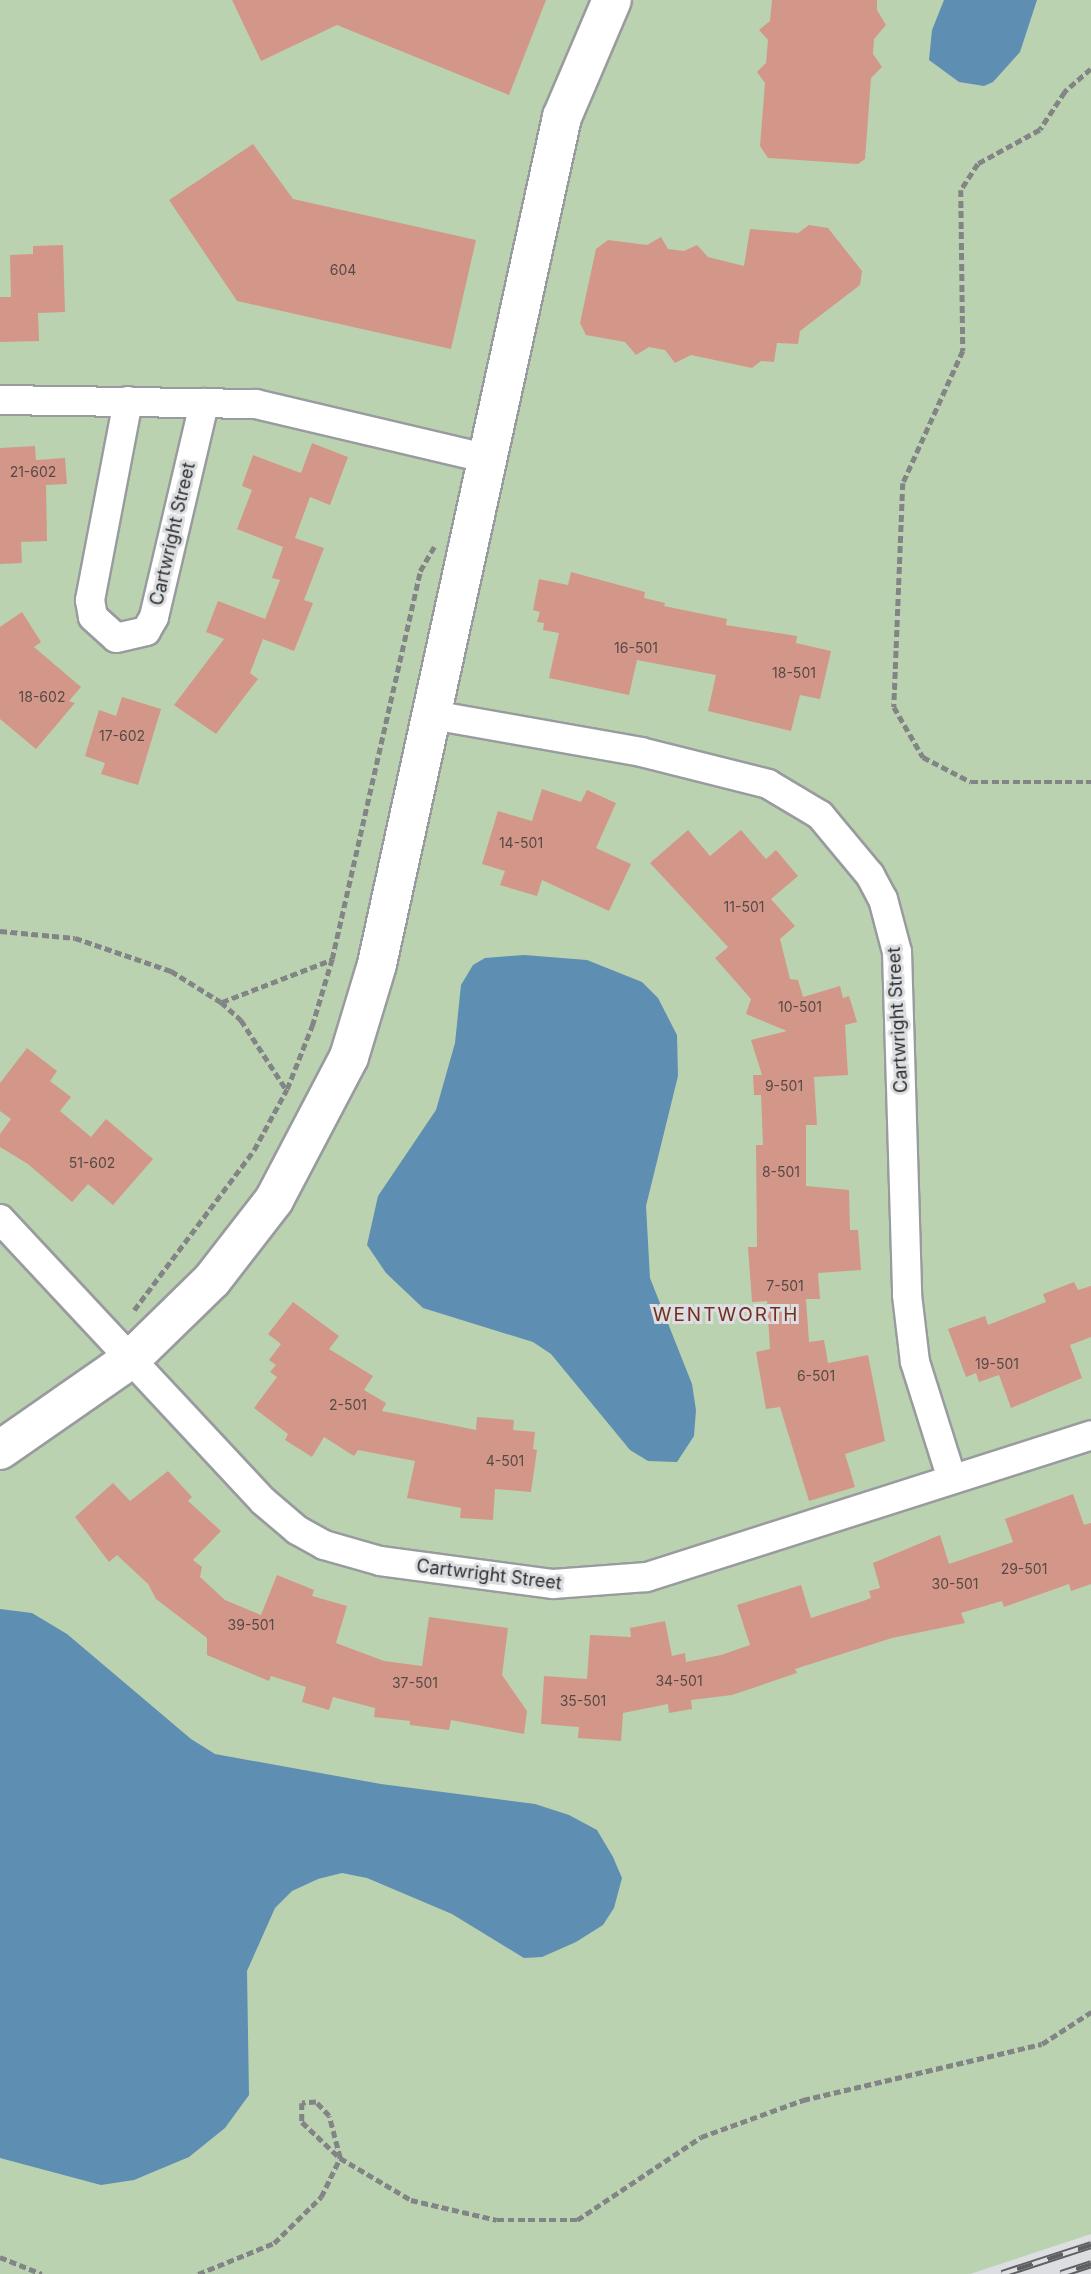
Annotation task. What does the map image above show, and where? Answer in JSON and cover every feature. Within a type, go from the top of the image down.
[{"type":"street","points":[[0,1450],[131,1359],[212,1280],[274,1200],[349,1057],[377,964],[562,117],[611,0]]},
{"type":"street","points":[[0,400],[256,404],[488,459]]},
{"type":"street","name":"Cartwright Street","points":[[128,401],[90,600],[93,617],[116,638],[146,631],[154,617],[204,403]]},
{"type":"street","name":"Cartwright Street","points":[[432,715],[641,752],[768,784],[820,815],[855,854],[883,899],[897,952],[910,1326],[915,1362],[952,1479]]},
{"type":"street","name":"Cartwright Street","points":[[0,1219],[263,1502],[297,1530],[351,1556],[380,1562],[553,1584],[647,1577],[1091,1435]]},
{"type":"path","points":[[1091,69],[1065,92],[1040,130],[978,164],[961,190],[963,351],[903,483],[894,707],[923,757],[971,782],[1091,782]]},
{"type":"path","points":[[133,1310],[254,1150],[287,1089],[332,959],[397,674]]},
{"type":"path","points":[[0,930],[75,938],[123,952],[171,971],[221,1002],[264,1049],[287,1089]]},
{"type":"path","points":[[221,1002],[332,959]]},
{"type":"path","points":[[198,2274],[274,2243],[321,2197],[340,2158],[329,2116],[316,2102],[302,2103],[302,2122],[340,2158],[411,2200],[497,2220],[577,2220],[701,2137],[803,2100],[1042,2044],[1091,2012]]},
{"type":"path","points":[[0,2258],[42,2274]]},
{"type":"green space","points":[[0,0],[1091,0],[1091,2234],[970,2274],[0,2274]]},
{"type":"water","points":[[944,0],[1037,0],[1020,52],[993,82],[984,86],[959,82],[929,60],[932,30]]},
{"type":"water","points":[[524,955],[587,960],[642,982],[658,998],[677,1035],[678,1076],[646,1206],[650,1278],[692,1384],[696,1410],[694,1436],[677,1462],[648,1461],[630,1450],[551,1354],[533,1342],[423,1308],[386,1273],[367,1245],[378,1196],[436,1110],[455,1043],[461,985],[473,965],[485,958]]},
{"type":"water","points":[[0,1609],[32,1613],[67,1634],[191,1739],[215,1754],[381,1784],[535,1804],[569,1815],[597,1830],[613,1857],[622,1878],[614,1908],[603,1925],[576,1942],[542,1957],[524,1958],[452,1914],[367,1878],[342,1873],[318,1879],[292,1891],[275,1908],[247,1971],[249,2095],[225,2128],[189,2157],[134,2180],[101,2185],[0,2158]]},
{"type":"building","points":[[232,0],[546,0],[509,95],[337,25],[261,61]]},
{"type":"building","points":[[772,0],[877,0],[877,10],[886,25],[874,39],[873,54],[882,67],[871,78],[865,159],[858,164],[768,158],[760,146],[765,83],[757,72],[766,63],[768,40],[759,30],[770,21]]},
{"type":"building","points":[[253,144],[293,199],[476,240],[451,349],[237,301],[169,200]]},
{"type":"building","points":[[809,225],[828,228],[862,271],[860,285],[800,331],[798,344],[777,343],[774,362],[761,361],[752,368],[691,355],[675,363],[665,350],[649,347],[636,355],[625,342],[586,335],[580,323],[596,249],[608,240],[647,245],[661,237],[668,249],[684,251],[697,245],[708,257],[744,266],[750,229],[798,233]]},
{"type":"building","points":[[63,245],[65,312],[38,313],[39,341],[0,342],[0,297],[11,297],[10,255],[33,254],[33,246]]},
{"type":"building","points":[[312,443],[348,457],[330,505],[310,497],[295,538],[324,548],[304,600],[313,603],[294,651],[263,639],[250,673],[258,679],[216,734],[174,705],[224,639],[206,632],[218,601],[265,619],[280,580],[272,578],[283,547],[237,529],[252,490],[242,486],[253,455],[301,473]]},
{"type":"building","points":[[35,446],[36,460],[65,458],[67,484],[46,485],[47,541],[21,542],[22,563],[0,564],[0,448]]},
{"type":"building","points":[[571,572],[645,592],[644,598],[665,603],[664,606],[727,619],[726,625],[797,636],[796,643],[831,651],[820,699],[800,695],[791,731],[708,711],[716,675],[637,660],[629,695],[549,678],[559,633],[543,630],[544,623],[537,622],[540,612],[533,610],[539,579],[568,585]]},
{"type":"building","points":[[22,612],[41,642],[34,647],[81,687],[69,701],[75,703],[36,749],[0,719],[0,627]]},
{"type":"building","points":[[122,697],[161,709],[138,785],[101,774],[105,763],[85,756],[99,710],[116,716]]},
{"type":"building","points":[[542,789],[581,802],[587,790],[616,803],[596,848],[631,864],[609,911],[542,880],[537,896],[500,885],[505,871],[482,864],[498,811],[532,821]]},
{"type":"building","points":[[688,830],[710,856],[741,830],[766,859],[776,850],[798,876],[771,899],[795,926],[780,939],[790,979],[798,980],[803,997],[840,986],[843,998],[849,996],[857,1022],[845,1025],[848,1075],[814,1077],[817,1125],[806,1125],[806,1186],[849,1190],[850,1230],[858,1230],[861,1270],[818,1273],[820,1299],[806,1299],[809,1342],[824,1340],[828,1363],[868,1355],[885,1441],[845,1454],[855,1487],[809,1501],[780,1407],[766,1409],[756,1352],[770,1349],[767,1301],[752,1302],[748,1247],[757,1247],[756,1145],[763,1145],[761,1095],[754,1095],[753,1075],[762,1075],[751,1040],[787,1031],[746,1014],[751,999],[715,958],[728,947],[650,863]]},
{"type":"building","points":[[27,1048],[57,1071],[50,1081],[71,1097],[60,1111],[91,1137],[106,1119],[153,1159],[113,1205],[88,1184],[72,1202],[28,1164],[0,1147],[0,1134],[11,1119],[0,1111],[0,1083]]},
{"type":"building","points":[[1074,1282],[1078,1290],[1091,1286],[1091,1337],[1070,1345],[1082,1378],[1011,1408],[999,1375],[979,1382],[976,1373],[966,1377],[948,1329],[985,1316],[988,1325],[1046,1302],[1043,1294]]},
{"type":"building","points":[[293,1302],[339,1336],[329,1349],[373,1376],[364,1390],[386,1403],[382,1411],[476,1430],[477,1417],[514,1420],[513,1430],[535,1432],[533,1449],[537,1450],[531,1492],[495,1489],[493,1520],[460,1518],[461,1508],[407,1498],[415,1461],[358,1450],[354,1456],[324,1437],[312,1457],[285,1440],[288,1434],[254,1408],[277,1377],[270,1372],[276,1365],[269,1360],[281,1344],[268,1334]]},
{"type":"building","points":[[168,1471],[192,1497],[188,1501],[221,1531],[193,1560],[202,1567],[200,1577],[225,1600],[261,1615],[277,1575],[314,1590],[312,1596],[347,1606],[336,1643],[384,1661],[422,1666],[429,1617],[508,1628],[502,1675],[527,1711],[524,1734],[451,1720],[449,1730],[410,1725],[410,1721],[374,1717],[375,1708],[333,1697],[329,1710],[302,1702],[306,1687],[271,1676],[269,1681],[207,1655],[207,1638],[156,1599],[148,1584],[117,1555],[109,1562],[75,1517],[113,1483],[130,1501]]},
{"type":"building","points":[[1073,1494],[1084,1525],[1091,1523],[1091,1584],[1071,1591],[1069,1584],[1004,1607],[1002,1601],[961,1613],[965,1623],[892,1638],[795,1669],[797,1673],[732,1695],[691,1700],[692,1709],[669,1713],[668,1704],[623,1713],[621,1741],[578,1738],[579,1727],[541,1724],[544,1676],[587,1679],[590,1635],[631,1637],[630,1628],[665,1621],[672,1656],[685,1653],[686,1662],[721,1655],[750,1645],[737,1605],[801,1585],[811,1618],[863,1601],[871,1598],[869,1591],[880,1588],[873,1563],[940,1535],[949,1564],[1013,1542],[1005,1519]]},
{"type":"railway","points":[[1002,2274],[1091,2245]]},
{"type":"railway","points":[[1061,2274],[1091,2264]]},
{"type":"district","name":"WENTWORTH","points":[[726,1315]]}]
